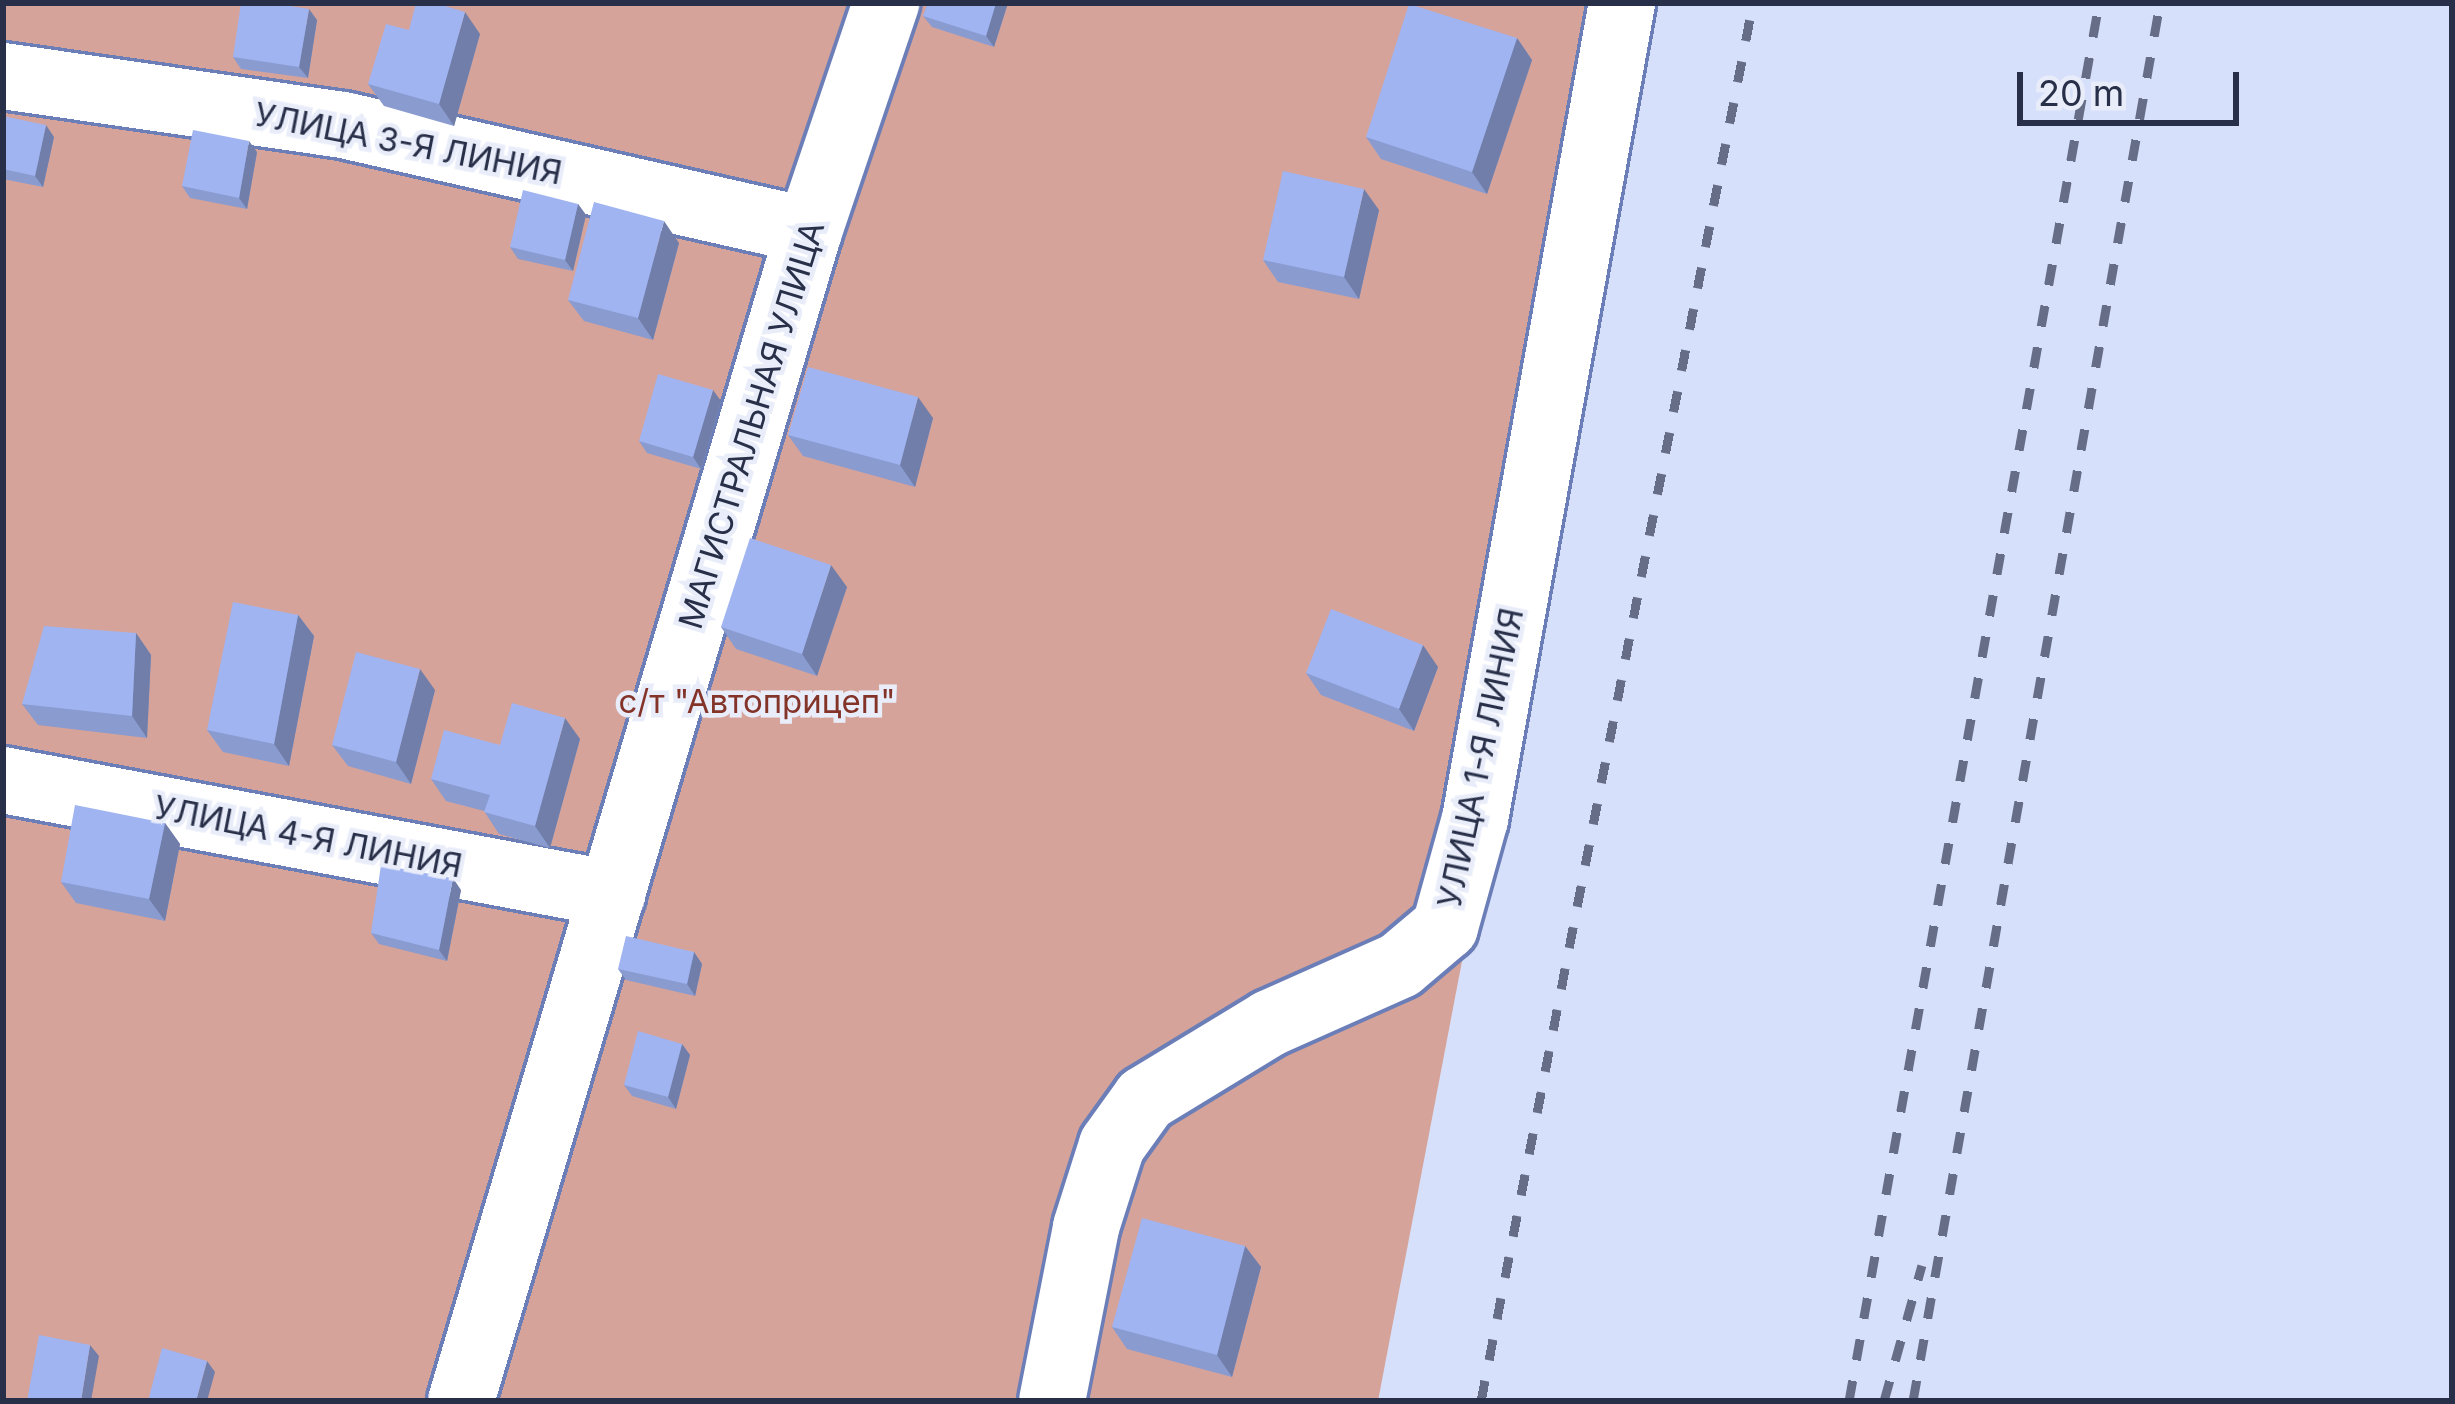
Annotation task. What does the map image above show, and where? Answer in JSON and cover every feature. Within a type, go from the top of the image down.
[{"type":"street","name":"МАГИСТРАЛЬНАЯ УЛИЦА","points":[[461,1401],[809,231],[886,3]]},
{"type":"street","name":"УЛИЦА 1-Я ЛИНИЯ","points":[[1052,1401],[1086,1227],[1112,1145],[1145,1099],[1270,1023],[1400,965],[1444,927],[1475,819],[1622,3]]},
{"type":"street","name":"УЛИЦА 3-Я ЛИНИЯ","points":[[3,76],[343,125],[809,231]]},
{"type":"street","name":"УЛИЦА 4-Я ЛИНИЯ","points":[[3,781],[612,894]]},
{"type":"green space","name":"с/т \"Автоприцеп\"","points":[[3,3],[1645,3],[1378,1401],[3,1401]]},
{"type":"building","points":[[241,3],[309,9],[299,67],[233,57]]},
{"type":"building","points":[[416,3],[465,12],[439,104],[368,84],[386,24],[409,30]]},
{"type":"building","points":[[928,3],[996,3],[986,36],[923,16]]},
{"type":"building","points":[[1409,4],[1517,38],[1472,172],[1366,137]]},
{"type":"building","points":[[3,116],[46,125],[35,176],[3,169]]},
{"type":"building","points":[[193,130],[249,141],[239,198],[182,186]]},
{"type":"building","points":[[1283,171],[1364,189],[1344,277],[1263,260]]},
{"type":"building","points":[[523,190],[578,204],[565,260],[510,247]]},
{"type":"building","points":[[594,202],[664,221],[638,318],[568,300]]},
{"type":"building","points":[[808,367],[918,397],[900,465],[788,435]]},
{"type":"building","points":[[658,374],[713,390],[693,457],[639,441]]},
{"type":"building","points":[[750,538],[831,565],[802,654],[721,627]]},
{"type":"building","points":[[233,602],[298,615],[274,744],[207,730]]},
{"type":"building","points":[[1331,609],[1423,645],[1399,709],[1306,673]]},
{"type":"building","points":[[44,626],[136,633],[132,716],[22,704]]},
{"type":"building","points":[[356,652],[420,669],[396,762],[332,745]]},
{"type":"building","points":[[512,703],[565,718],[535,826],[484,812],[490,795],[431,779],[444,730],[500,745]]},
{"type":"building","points":[[75,805],[165,823],[149,899],[61,882]]},
{"type":"building","points":[[381,865],[453,878],[439,950],[371,933]]},
{"type":"building","points":[[626,936],[694,952],[687,984],[618,969]]},
{"type":"building","points":[[638,1031],[682,1044],[668,1097],[624,1085]]},
{"type":"building","points":[[1142,1218],[1245,1246],[1217,1355],[1112,1327]]},
{"type":"building","points":[[39,1335],[90,1345],[81,1401],[27,1401]]},
{"type":"building","points":[[162,1348],[207,1361],[196,1401],[148,1401]]},
{"type":"railway","points":[[1481,1401],[1753,3]]},
{"type":"railway","points":[[1849,1401],[2099,3]]},
{"type":"railway","points":[[1913,1401],[2160,3]]},
{"type":"railway","points":[[1884,1401],[1922,1265]]}]
